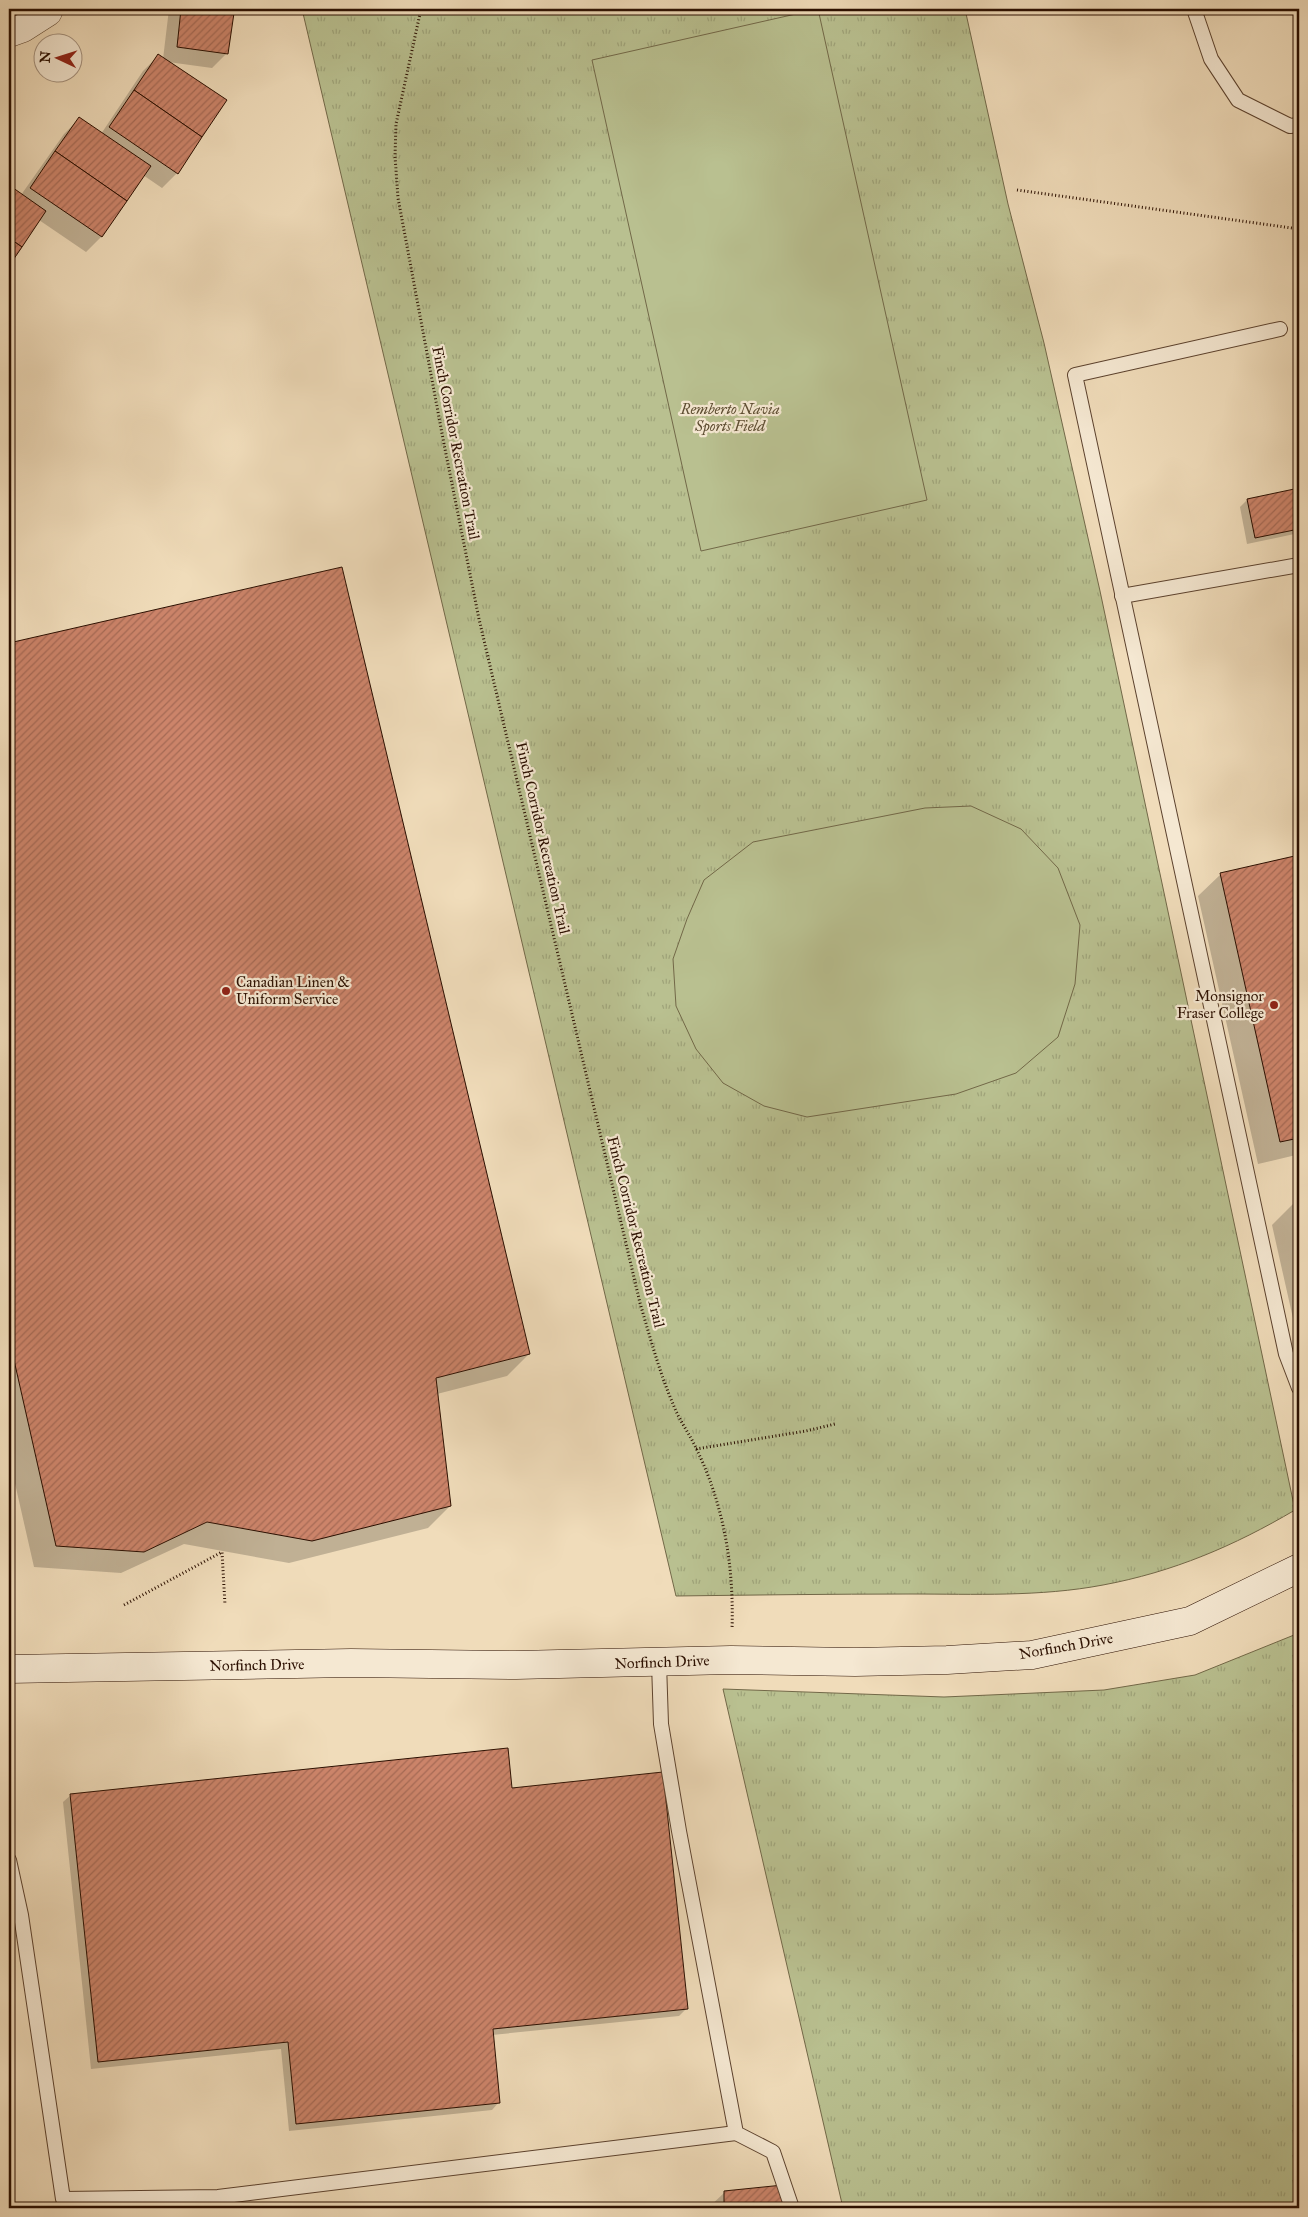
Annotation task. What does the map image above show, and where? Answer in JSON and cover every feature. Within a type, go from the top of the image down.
[{"type":"street","points":[[9,33],[23,28],[48,12],[49,9]]},
{"type":"street","name":"Norfinch Drive","points":[[9,1669],[351,1663],[516,1665],[731,1660],[855,1662],[947,1660],[1032,1655],[1190,1621],[1299,1568]]},
{"type":"lane","points":[[1194,9],[1211,59],[1238,100],[1290,126],[1299,125]]},
{"type":"lane","points":[[1280,329],[1075,375],[1286,1354],[1299,1388]]},
{"type":"lane","points":[[1122,596],[1299,565]]},
{"type":"lane","points":[[659,1663],[661,1724],[679,1831],[736,2133]]},
{"type":"lane","points":[[9,1860],[21,1914],[63,2199],[101,2204],[218,2197],[736,2133],[773,2152],[792,2208]]},
{"type":"path","name":"Finch Corridor Recreation Trail","points":[[421,9],[396,124],[395,156],[398,198],[444,444],[479,619],[640,1303],[657,1363],[674,1407],[696,1449],[719,1505],[729,1551],[732,1625],[731,1660]]},
{"type":"path","points":[[1017,190],[1299,229]]},
{"type":"path","points":[[696,1449],[806,1431],[835,1424]]},
{"type":"path","points":[[124,1605],[222,1552],[225,1605]]},
{"type":"green space","name":"Remberto Navia Sports Field","points":[[302,9],[965,9],[1008,204],[1044,343],[1100,591],[1295,1510],[1226,1546],[1178,1565],[1129,1580],[1079,1589],[1007,1594],[676,1596]]},
{"type":"green space","points":[[818,9],[927,500],[701,551],[592,60]]},
{"type":"green space","points":[[971,806],[1021,829],[1058,868],[1080,925],[1075,984],[1058,1037],[1016,1073],[956,1094],[807,1117],[764,1106],[723,1083],[696,1049],[676,1006],[673,959],[687,919],[704,880],[753,842],[925,808]]},
{"type":"green space","points":[[1299,1633],[1299,2208],[843,2208],[723,1689],[944,1697],[1104,1690],[1195,1675]]},
{"type":"building","points":[[181,9],[205,9],[234,13],[228,54],[177,47]]},
{"type":"building","points":[[205,9],[234,9],[234,13]]},
{"type":"building","points":[[158,54],[227,100],[202,137],[134,90]]},
{"type":"building","points":[[134,90],[202,137],[178,174],[109,127]]},
{"type":"building","points":[[79,117],[151,166],[127,201],[55,151]]},
{"type":"building","points":[[55,151],[127,201],[102,237],[30,188]]},
{"type":"building","points":[[9,185],[46,211],[22,247],[9,238]]},
{"type":"building","points":[[9,238],[22,247],[9,266]]},
{"type":"building","points":[[1299,488],[1299,529],[1255,538],[1247,499]]},
{"type":"building","name":"Canadian Linen & Uniform Service","points":[[342,567],[530,1354],[436,1378],[451,1506],[312,1541],[207,1522],[144,1552],[56,1546],[9,1338],[9,643]]},
{"type":"building","name":"Monsignor Fraser College","points":[[1299,855],[1299,1138],[1280,1142],[1220,873]]},
{"type":"building","points":[[1299,1200],[1299,1227],[1294,1202]]},
{"type":"building","points":[[508,1748],[512,1788],[663,1772],[688,2009],[493,2029],[500,2103],[296,2124],[288,2042],[98,2062],[70,1794]]},
{"type":"building","points":[[783,2185],[788,2208],[724,2208],[724,2191]]},
{"type":"place","name":"Canadian Linen & Uniform Service","points":[[226,991]]},
{"type":"place","name":"Monsignor Fraser College","points":[[1274,1005]]}]
